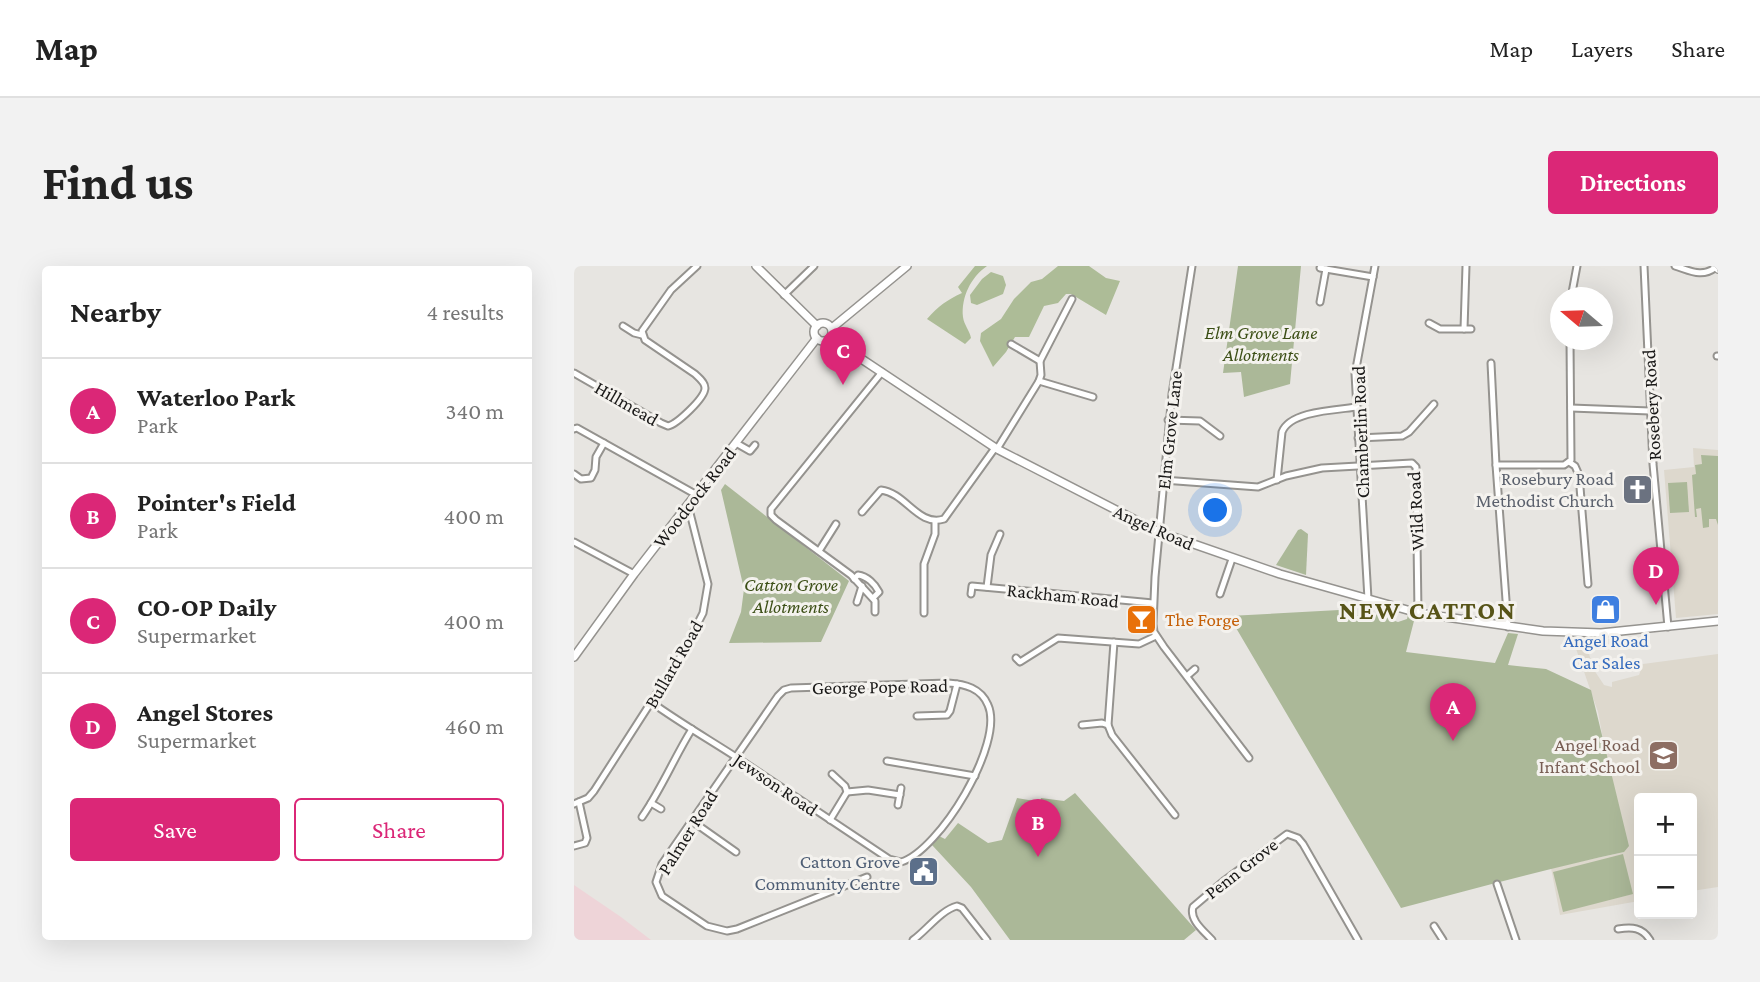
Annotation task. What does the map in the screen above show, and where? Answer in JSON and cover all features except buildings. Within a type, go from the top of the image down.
[{"type":"street","points":[[642,335],[643,327],[671,290],[697,266]]},
{"type":"street","points":[[755,266],[817,326]]},
{"type":"street","points":[[784,295],[814,266]]},
{"type":"street","points":[[832,328],[825,323],[817,326],[814,332],[817,338],[824,341],[831,338],[832,328],[907,266]]},
{"type":"street","name":"Elm Grove Lane","points":[[1156,636],[1153,603],[1168,420],[1192,266]]},
{"type":"street","name":"Chamberlin Road","points":[[1368,599],[1356,371],[1375,266]]},
{"type":"street","points":[[1429,323],[1440,329],[1467,329],[1466,266]]},
{"type":"street","points":[[1574,287],[1577,266]]},
{"type":"street","name":"Rosebery Road","points":[[1644,266],[1650,411],[1668,627]]},
{"type":"street","points":[[1675,266],[1703,275],[1716,267]]},
{"type":"street","points":[[1320,302],[1323,269],[1373,277]]},
{"type":"street","points":[[862,512],[881,490],[895,493],[914,511],[935,521],[944,519],[951,512],[1039,382],[1040,361],[1072,299]]},
{"type":"street","points":[[1060,304],[1068,307]]},
{"type":"street","name":"Hillmead","points":[[574,373],[661,423],[673,425],[703,393],[705,387],[702,380],[645,340],[642,335],[623,326]]},
{"type":"street","name":"Woodcock Road","points":[[574,657],[634,574],[817,338]]},
{"type":"street","name":"Angel Road","points":[[831,338],[996,449],[1159,532],[1232,559],[1418,612],[1511,629],[1594,634],[1718,621]]},
{"type":"street","points":[[1011,344],[1040,361]]},
{"type":"street","points":[[1022,351],[1027,344]]},
{"type":"street","points":[[1496,465],[1564,465],[1569,462],[1572,457],[1570,350]]},
{"type":"street","points":[[1491,363],[1488,374],[1511,629]]},
{"type":"street","points":[[875,612],[875,601],[862,586],[776,520],[771,515],[771,509],[882,372]]},
{"type":"street","points":[[1039,382],[1093,397]]},
{"type":"street","points":[[1078,401],[1080,393]]},
{"type":"street","points":[[1358,438],[1402,436],[1409,432],[1434,404]]},
{"type":"street","points":[[1277,480],[1285,424],[1301,416],[1357,407]]},
{"type":"street","points":[[1571,408],[1650,411]]},
{"type":"street","points":[[1168,420],[1200,421],[1220,436]]},
{"type":"street","points":[[576,426],[695,494]]},
{"type":"street","points":[[574,474],[584,480],[591,478],[596,457],[604,443]]},
{"type":"street","points":[[736,443],[750,451]]},
{"type":"street","points":[[744,460],[755,445]]},
{"type":"street","points":[[1569,462],[1579,475],[1588,583]]},
{"type":"street","name":"Wild Road","points":[[1359,466],[1412,463],[1416,467],[1418,612]]},
{"type":"street","points":[[1163,480],[1258,487],[1322,468],[1359,466]]},
{"type":"street","name":"Bullard Road","points":[[574,846],[585,843],[587,838],[577,803],[588,798],[594,791],[651,702],[691,639],[706,600],[708,584],[690,513],[685,508]]},
{"type":"street","points":[[924,612],[924,564],[935,534],[935,521]]},
{"type":"street","points":[[819,551],[836,524]]},
{"type":"street","points":[[986,587],[991,555],[1000,534]]},
{"type":"street","points":[[574,542],[634,574]]},
{"type":"street","points":[[1220,594],[1232,559]]},
{"type":"street","points":[[854,579],[858,575],[864,576],[873,584],[878,592],[873,598]]},
{"type":"street","points":[[971,594],[973,578]]},
{"type":"street","points":[[857,602],[862,586]]},
{"type":"street","name":"Rackham Road","points":[[972,586],[1153,603]]},
{"type":"street","points":[[1026,671],[1018,660],[1058,638],[1139,644],[1156,636],[1249,758]]},
{"type":"street","points":[[1114,642],[1108,725],[1112,735],[1175,815]]},
{"type":"street","points":[[1186,676],[1195,669]]},
{"type":"street","points":[[917,716],[938,720],[950,711],[957,684]]},
{"type":"street","name":"George Pope Road","points":[[736,757],[784,690],[791,688],[957,684],[980,693],[990,712],[991,722],[988,740],[975,776],[950,818],[934,837],[919,851],[901,862]]},
{"type":"street","name":"Jewson Road","points":[[651,702],[889,859],[901,862]]},
{"type":"street","points":[[1082,725],[1108,725]]},
{"type":"street","points":[[642,817],[668,776],[673,760],[692,729]]},
{"type":"street","name":"Palmer Road","points":[[736,757],[662,864],[656,882],[662,896],[707,926],[727,931],[867,877]]},
{"type":"street","points":[[887,761],[975,776]]},
{"type":"street","points":[[830,820],[847,792],[845,786],[832,774]]},
{"type":"street","points":[[847,792],[900,792],[898,805]]},
{"type":"street","points":[[652,803],[661,809]]},
{"type":"street","points":[[692,821],[736,852]]},
{"type":"street","name":"Penn Grove","points":[[1212,940],[1193,918],[1193,907],[1282,836],[1293,835],[1303,844],[1358,940]]},
{"type":"street","points":[[1497,884],[1516,940]]},
{"type":"street","points":[[913,940],[951,907],[957,906],[962,908],[988,940]]},
{"type":"street","points":[[1434,926],[1443,940]]},
{"type":"street","points":[[1618,929],[1635,927],[1644,932],[1650,940]]},
{"type":"shaded area","points":[[1693,448],[1718,450],[1718,614],[1676,618],[1664,470],[1694,467]]},
{"type":"shaded area","name":"Angel Road Infant School","points":[[1573,640],[1585,641],[1594,670],[1604,685],[1612,687],[1612,682],[1639,675],[1643,664],[1718,654],[1718,887],[1697,890],[1697,793],[1634,793],[1634,902],[1560,915],[1551,868],[1624,852],[1598,712]]},
{"type":"shaded area","points":[[574,885],[621,917],[651,940],[574,940]]},
{"type":"green space","points":[[975,266],[987,266],[976,276],[965,295],[963,317],[971,338],[965,344],[927,319],[943,304],[962,293],[958,287]]},
{"type":"green space","points":[[1058,266],[1089,266],[1106,278],[1120,281],[1106,315],[1071,294],[1066,294],[1058,303],[1044,306],[1029,337],[1015,337],[993,367],[980,341],[981,333],[1001,319],[1014,299],[1031,282],[1042,279]]},
{"type":"green space","name":"Elm Grove Lane Allotments","points":[[1238,266],[1301,266],[1290,384],[1244,397],[1241,372],[1223,373]]},
{"type":"green space","points":[[991,272],[1003,276],[1006,285],[1003,294],[977,305],[971,303],[970,295]]},
{"type":"green space","points":[[1701,455],[1718,456],[1718,525],[1716,519],[1709,519],[1709,527],[1703,528],[1701,508],[1696,509],[1695,517],[1692,475],[1696,474],[1695,465],[1702,464]]},
{"type":"green space","points":[[1687,482],[1689,512],[1670,513],[1668,483]]},
{"type":"green space","name":"Catton Grove Allotments","points":[[725,484],[849,581],[821,642],[729,643],[741,612],[744,589],[721,490]]},
{"type":"green space","points":[[1301,529],[1308,534],[1306,575],[1276,565]]},
{"type":"green space","points":[[1339,610],[1340,616],[1392,614],[1392,620],[1398,622],[1407,619],[1408,615],[1415,617],[1406,652],[1495,663],[1508,633],[1518,634],[1508,665],[1546,669],[1591,690],[1629,846],[1624,852],[1401,908],[1229,616]]},
{"type":"green space","points":[[1075,793],[1196,930],[1184,940],[1010,940],[971,887],[932,845],[939,836],[945,839],[958,823],[988,843],[1002,840],[1017,798],[1040,802],[1041,798],[1064,801]]},
{"type":"green space","points":[[1623,854],[1633,894],[1563,912],[1553,872]]},
{"type":"place","name":"CO-OP Daily","points":[[843,385]]},
{"type":"place","name":"Rosebury Road Methodist Church","points":[[1637,489]]},
{"type":"place","name":"Angel Stores","points":[[1656,605]]},
{"type":"place","name":"Angel Road Car Sales","points":[[1606,609]]},
{"type":"place","name":"The Forge","points":[[1142,619]]},
{"type":"place","name":"Waterloo Park","points":[[1453,741]]},
{"type":"place","name":"Angel Road Infant School","points":[[1663,755]]},
{"type":"place","name":"Pointer's Field","points":[[1038,857]]},
{"type":"place","name":"Catton Grove Community Centre","points":[[923,872]]},
{"type":"district","name":"NEW CATTON","points":[[1428,610]]}]
